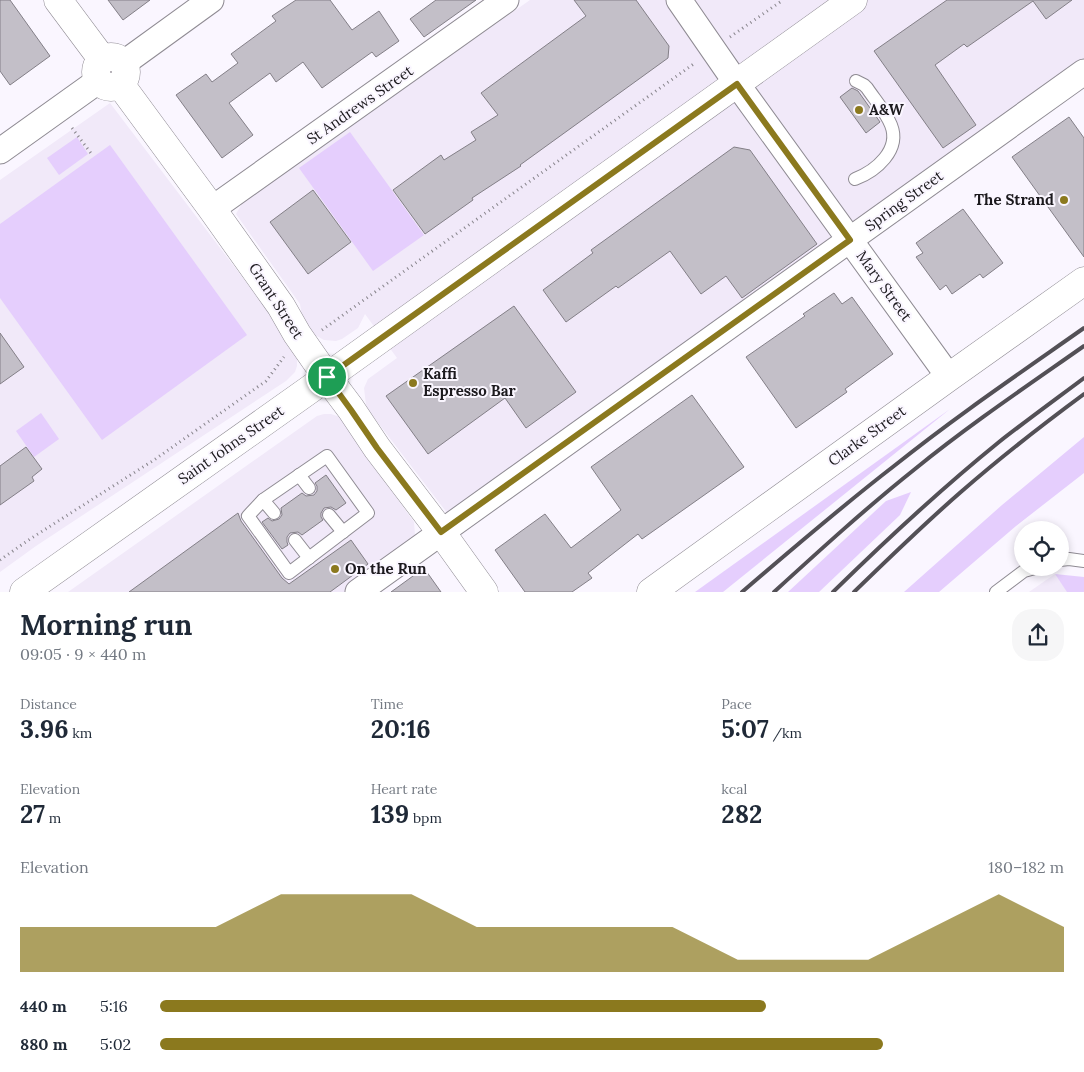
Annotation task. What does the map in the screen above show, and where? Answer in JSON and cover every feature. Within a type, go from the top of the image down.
[{"type":"main road","name":"Grant Street","points":[[58,0],[212,209],[281,306],[294,330],[377,448],[484,592]]},
{"type":"main road","name":"Saint Johns Street","points":[[24,592],[853,0]]},
{"type":"main road","name":"Clarke Street","points":[[651,592],[1084,281]]},
{"type":"street","points":[[0,151],[210,0]]},
{"type":"street","name":"St Andrews Street","points":[[212,209],[506,0]]},
{"type":"street","name":"Mary Street","points":[[678,0],[949,377]]},
{"type":"street","name":"Spring Street","points":[[358,592],[1084,72]]},
{"type":"lane","points":[[856,81],[867,88],[886,117],[890,124],[893,143],[885,159],[872,171],[856,179]]},
{"type":"lane","points":[[327,456],[368,513],[289,573],[248,516],[263,500],[299,475],[327,456]]},
{"type":"lane","points":[[299,475],[309,488]]},
{"type":"lane","points":[[263,500],[274,513]]},
{"type":"lane","points":[[330,515],[343,532]]},
{"type":"lane","points":[[295,540],[309,558]]},
{"type":"lane","points":[[1069,558],[1084,560]]},
{"type":"lane","points":[[996,592],[1018,576]]},
{"type":"path","points":[[738,32],[783,0]]},
{"type":"path","points":[[320,331],[702,58]]},
{"type":"path","points":[[72,128],[93,156]]},
{"type":"path","points":[[0,560],[154,460],[266,381],[284,357]]},
{"type":"shaded area","points":[[530,0],[1084,0],[1084,70],[451,518],[366,405],[364,388],[368,379],[397,358],[365,314],[358,328],[342,339],[336,341],[324,340],[315,335],[302,316],[300,304],[236,214],[244,200]]},
{"type":"shaded area","points":[[110,103],[293,344],[297,354],[297,366],[295,372],[286,381],[36,546],[0,572],[0,180]]},
{"type":"shaded area","points":[[350,132],[424,235],[373,271],[299,168]]},
{"type":"shaded area","points":[[77,137],[88,154],[59,175],[47,158]]},
{"type":"shaded area","points":[[110,145],[247,335],[102,440],[0,298],[0,224]]},
{"type":"shaded area","points":[[950,409],[723,592],[695,592]]},
{"type":"shaded area","points":[[41,413],[59,439],[34,457],[16,431]]},
{"type":"shaded area","points":[[324,414],[340,417],[357,436],[358,445],[414,522],[415,535],[411,545],[345,592],[68,592],[317,416]]},
{"type":"shaded area","points":[[1084,437],[1084,473],[1022,521],[1014,521],[1014,528],[939,592],[904,592],[1002,505]]},
{"type":"shaded area","points":[[911,492],[900,515],[819,592],[788,592],[886,501]]},
{"type":"shaded area","points":[[1052,576],[1056,576],[1068,592],[1029,592]]},
{"type":"shaded area","points":[[1056,576],[1084,577],[1084,592],[1067,592]]},
{"type":"building","points":[[0,0],[10,0],[50,56],[10,85],[0,71]]},
{"type":"building","points":[[108,0],[150,0],[123,20]]},
{"type":"building","points":[[296,0],[330,0],[352,30],[379,11],[399,41],[376,57],[372,52],[322,88],[303,62],[276,82],[270,73],[229,103],[253,135],[222,158],[176,95],[206,74],[212,82],[238,63],[231,54],[276,21],[272,16]]},
{"type":"building","points":[[436,0],[476,0],[424,37],[410,19]]},
{"type":"building","points":[[574,0],[636,0],[669,46],[668,58],[521,166],[472,198],[473,200],[425,234],[393,190],[441,155],[444,160],[476,140],[471,132],[498,115],[481,93],[586,16]]},
{"type":"building","points":[[947,0],[1072,0],[1046,19],[1033,1],[967,47],[964,44],[935,65],[976,125],[943,148],[874,51]]},
{"type":"building","points":[[852,88],[858,91],[880,122],[866,133],[840,97]]},
{"type":"building","name":"The Strand","points":[[1069,117],[1084,138],[1084,257],[1012,157]]},
{"type":"building","points":[[734,147],[750,150],[817,244],[742,298],[726,276],[701,294],[670,251],[618,288],[616,286],[566,322],[543,290],[593,253],[591,250]]},
{"type":"building","points":[[313,190],[351,242],[308,274],[270,222]]},
{"type":"building","points":[[963,209],[1003,263],[983,278],[980,274],[952,294],[946,285],[940,290],[916,257],[923,253],[916,243]]},
{"type":"building","points":[[834,293],[842,304],[852,297],[893,354],[845,389],[847,392],[796,428],[746,357],[805,316],[803,314]]},
{"type":"building","points":[[514,306],[576,392],[526,428],[505,398],[428,454],[386,396]]},
{"type":"building","points":[[0,333],[24,367],[0,384]]},
{"type":"building","points":[[692,395],[744,467],[642,539],[638,534],[588,573],[592,578],[572,592],[525,592],[495,550],[545,514],[571,548],[621,510],[591,467]]},
{"type":"building","points":[[26,447],[42,469],[32,477],[34,481],[0,505],[0,466]]},
{"type":"building","points":[[326,475],[346,503],[336,510],[331,507],[324,508],[321,513],[323,520],[302,535],[298,532],[290,533],[287,537],[288,545],[282,549],[262,522],[268,518],[272,521],[279,519],[282,515],[281,508],[302,493],[306,496],[314,495],[317,491],[315,483]]},
{"type":"building","points":[[238,513],[241,521],[282,578],[289,584],[351,540],[368,564],[330,592],[129,592]]},
{"type":"building","points":[[424,568],[441,592],[391,592]]},
{"type":"railway","points":[[742,592],[836,512],[940,430],[1084,328]]},
{"type":"railway","points":[[774,592],[861,514],[935,453],[1084,346]]},
{"type":"railway","points":[[833,592],[956,478],[999,442],[1084,378]]},
{"type":"railway","points":[[854,592],[962,491],[1022,441],[1084,394]]},
{"type":"place","name":"A&W","points":[[859,110]]},
{"type":"place","name":"The Strand","points":[[1064,200]]},
{"type":"place","name":"Kaffi Espresso Bar","points":[[413,383]]},
{"type":"place","name":"On the Run","points":[[335,569]]},
{"type":"route","points":[[737,84],[850,240],[441,532],[377,448],[327,377],[737,84]]}]
